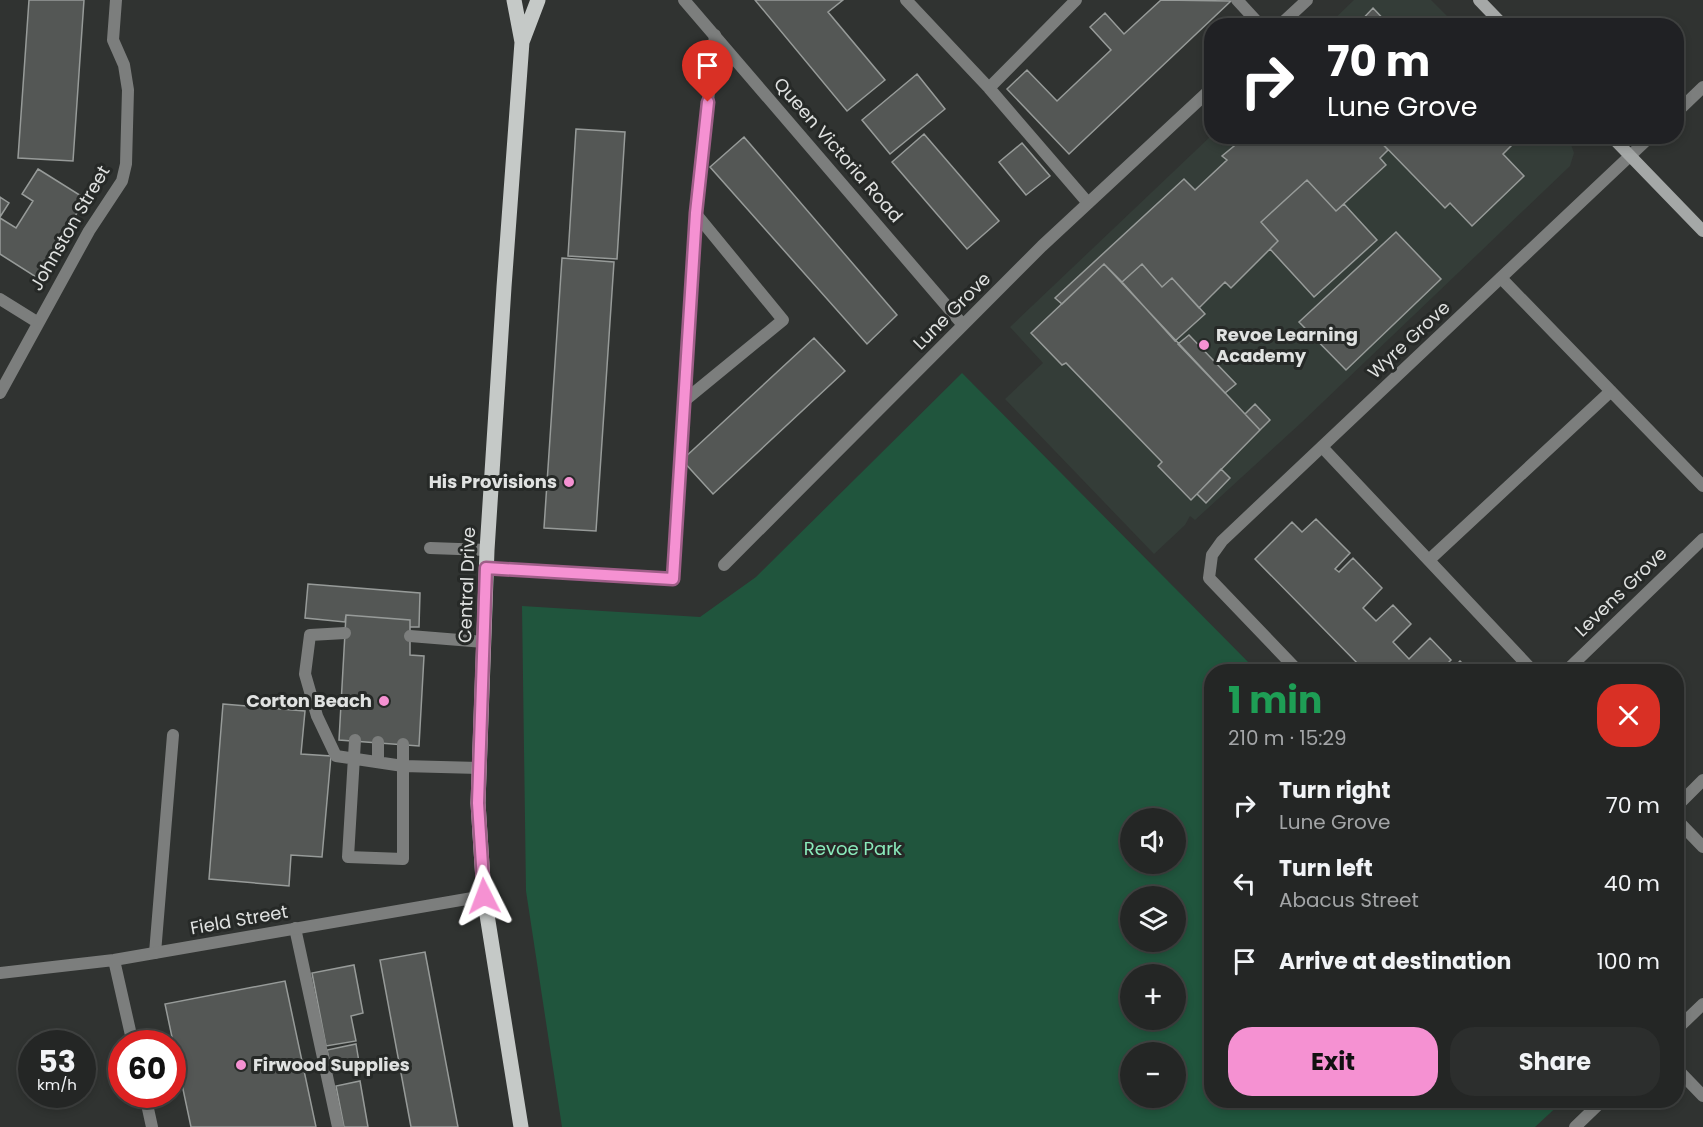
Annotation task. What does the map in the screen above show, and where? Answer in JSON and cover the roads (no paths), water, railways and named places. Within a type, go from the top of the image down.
[{"type":"main road","name":"Central Drive","points":[[514,0],[522,42],[487,550],[478,803],[484,896],[521,1127]]},
{"type":"main road","name":"Central Drive","points":[[522,42],[538,0]]},
{"type":"main road","points":[[1479,0],[1496,18]]},
{"type":"main road","points":[[1619,144],[1703,231]]},
{"type":"street","name":"Johnston Street","points":[[0,393],[88,231],[111,199],[124,172],[128,90],[123,65],[113,40],[116,0]]},
{"type":"street","name":"Queen Victoria Road","points":[[684,0],[963,325]]},
{"type":"street","points":[[906,0],[988,88],[1088,203]]},
{"type":"street","points":[[988,88],[1076,0]]},
{"type":"street","points":[[1238,0],[1254,18]]},
{"type":"street","points":[[1288,18],[1307,0]]},
{"type":"street","points":[[486,568],[673,579],[696,213],[716,35]]},
{"type":"street","points":[[1684,105],[1703,87]]},
{"type":"street","name":"Lune Grove","points":[[724,565],[963,325],[1088,203],[1204,95]]},
{"type":"street","name":"Wyre Grove","points":[[1291,664],[1209,578],[1212,555],[1222,540],[1642,144]]},
{"type":"street","points":[[684,401],[783,320],[696,213]]},
{"type":"street","points":[[1501,278],[1703,486]]},
{"type":"street","points":[[0,299],[37,322]]},
{"type":"street","points":[[1429,560],[1611,391]]},
{"type":"street","points":[[1322,447],[1526,664]]},
{"type":"street","name":"Levens Grove","points":[[1573,664],[1703,539]]},
{"type":"street","points":[[430,548],[487,550]]},
{"type":"street","points":[[345,633],[310,635],[305,674],[317,716],[336,756],[403,766],[479,768]]},
{"type":"street","points":[[410,636],[484,642]]},
{"type":"street","points":[[155,953],[173,735]]},
{"type":"street","points":[[355,740],[348,857],[403,859],[403,744]]},
{"type":"street","points":[[378,742],[378,762]]},
{"type":"street","points":[[1684,799],[1703,780]]},
{"type":"street","points":[[1684,827],[1703,847]]},
{"type":"street","name":"Field Street","points":[[0,973],[114,960],[484,896]]},
{"type":"street","points":[[295,928],[338,1127]]},
{"type":"street","points":[[114,960],[130,1030]]},
{"type":"street","points":[[1684,1022],[1703,1004]]},
{"type":"street","points":[[1684,1076],[1703,1096]]},
{"type":"street","points":[[148,1108],[152,1127]]},
{"type":"street","points":[[1575,1127],[1595,1108]]},
{"type":"place","name":"Revoe Learning Academy","points":[[1204,345]]},
{"type":"place","name":"His Provisions","points":[[569,482]]},
{"type":"place","name":"Corton Beach","points":[[384,701]]},
{"type":"place","name":"Firwood Supplies","points":[[241,1065]]},
{"type":"park label","name":"Revoe Park","points":[[853,849]]}]
